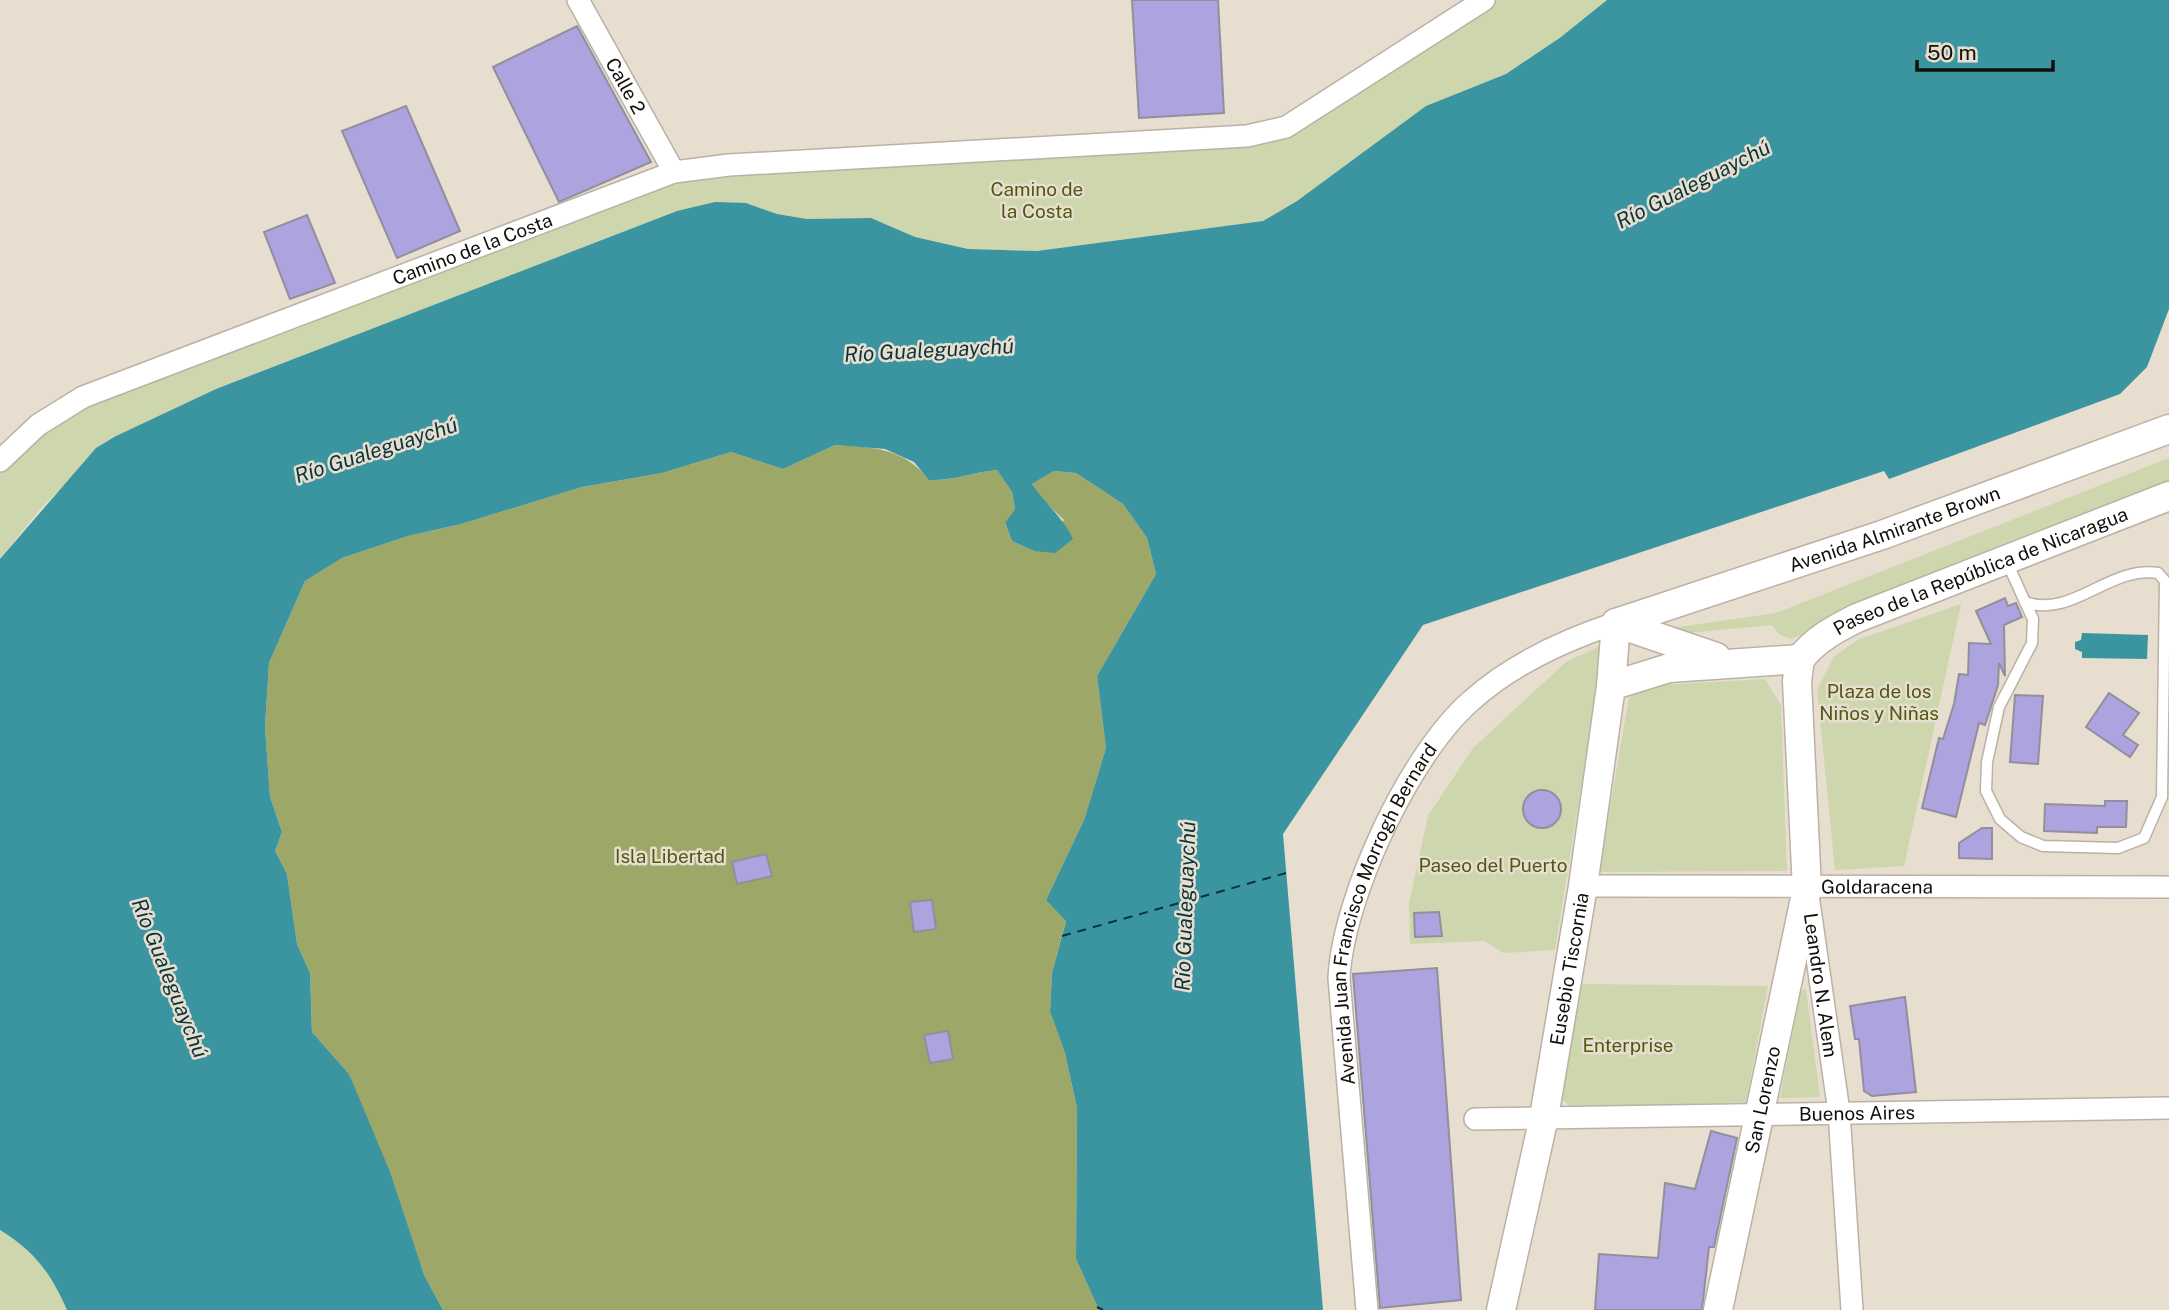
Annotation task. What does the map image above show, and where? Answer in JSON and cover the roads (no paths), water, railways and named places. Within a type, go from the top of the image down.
[{"type":"main road","name":"Avenida Almirante Brown","points":[[1616,623],[1882,535],[2169,429]]},
{"type":"main road","name":"Paseo de la República de Nicaragua","points":[[1800,659],[1810,646],[1830,631],[1857,618],[2169,496]]},
{"type":"main road","points":[[1616,623],[1732,662]]},
{"type":"main road","name":"Eusebio Tiscornia","points":[[1501,1310],[1544,1117],[1583,886],[1611,686],[1616,623]]},
{"type":"main road","points":[[1611,686],[1651,671],[1732,662],[1800,659]]},
{"type":"main road","name":"Leandro N. Alem","points":[[1800,659],[1797,681],[1807,888]]},
{"type":"main road","name":"San Lorenzo","points":[[1718,1310],[1762,1113],[1807,888]]},
{"type":"street","name":"Calle 2","points":[[578,0],[674,172]]},
{"type":"street","name":"Camino de la Costa","points":[[0,461],[38,425],[83,397],[674,172],[729,165],[1247,136],[1286,127],[1484,0]]},
{"type":"street","name":"Avenida Juan Francisco Morrogh Bernard","points":[[1367,1310],[1339,978],[1343,937],[1353,904],[1409,782],[1443,730],[1471,700],[1507,673],[1550,649],[1616,623]]},
{"type":"street","name":"Goldaracena","points":[[1583,886],[2169,887]]},
{"type":"street","name":"Leandro N. Alem","points":[[1807,888],[1839,1112],[1852,1310]]},
{"type":"street","name":"Buenos Aires","points":[[1475,1119],[2169,1108]]},
{"type":"lane","points":[[2006,560],[2025,602],[2033,619],[2032,643],[1999,707],[1987,762],[1986,791],[2000,819],[2021,837],[2043,846],[2118,848],[2144,838],[2162,797],[2165,581],[2158,573],[2133,572],[2061,604],[2040,607],[2025,602]]},
{"type":"water","name":"Río Gualeguaychú","points":[[1607,0],[2169,0],[2169,309],[2147,367],[2120,394],[1889,479],[1884,471],[1423,625],[1283,834],[1323,1310],[1099,1310],[1076,1259],[1077,1108],[1065,1053],[1050,1012],[1052,973],[1066,921],[1046,900],[1084,820],[1106,748],[1097,676],[1156,574],[1147,538],[1123,504],[1076,473],[1054,471],[1032,484],[1073,539],[1055,553],[1034,551],[1012,541],[1005,523],[1015,509],[1012,492],[997,470],[929,480],[914,462],[885,449],[835,445],[783,469],[731,452],[662,473],[582,487],[461,524],[408,536],[342,558],[305,581],[269,663],[265,727],[270,797],[282,832],[275,851],[287,874],[297,944],[310,973],[312,1032],[349,1074],[390,1172],[424,1275],[443,1310],[67,1310],[55,1285],[40,1264],[23,1246],[0,1230],[0,559],[96,448],[216,389],[677,211],[715,202],[746,203],[777,214],[807,219],[871,218],[915,237],[968,249],[1037,251],[1263,221],[1297,201],[1426,106],[1506,74],[1561,37]]},
{"type":"water","points":[[2082,633],[2148,635],[2147,659],[2082,658],[2082,652],[2075,649],[2075,642],[2081,640]]},
{"type":"park label","name":"Plaza de los Niños y Niñas","points":[[1879,702]]},
{"type":"park label","name":"Isla Libertad","points":[[670,856]]},
{"type":"park label","name":"Paseo del Puerto","points":[[1493,865]]},
{"type":"park label","name":"Enterprise","points":[[1628,1045]]}]
